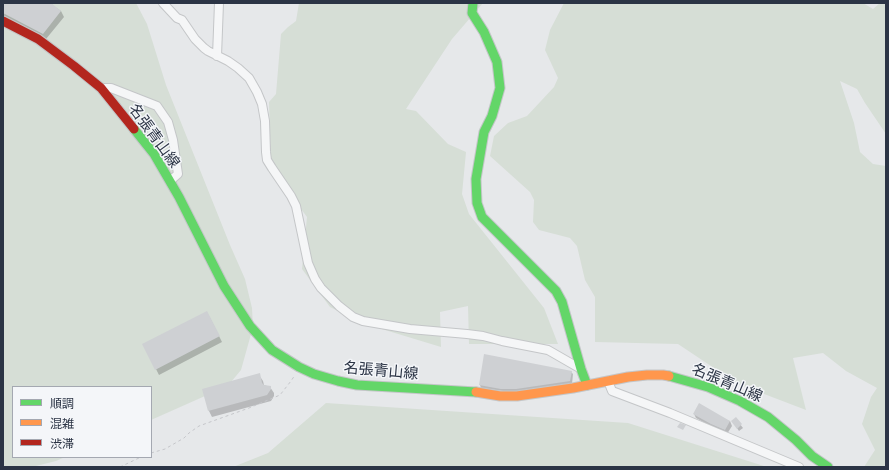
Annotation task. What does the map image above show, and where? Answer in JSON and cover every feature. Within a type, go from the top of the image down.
[{"type":"main road","points":[[473,3],[472,13],[484,32],[497,62],[500,88],[492,116],[484,132],[476,179],[477,203],[482,217],[556,291],[562,302],[586,385]]},
{"type":"main road","name":"名張青山線","points":[[3,21],[38,39],[101,88],[154,154],[170,181],[224,286],[250,326],[272,350],[299,367],[314,374],[357,385],[470,391],[500,396],[517,396],[647,375],[662,375],[678,378],[708,387],[740,401],[768,418],[796,440],[812,456],[828,467]]},
{"type":"street","points":[[163,3],[177,18],[182,20],[195,39],[204,48],[228,61],[249,78],[262,104],[266,121],[267,160],[296,206],[308,263],[315,279],[321,288],[339,306],[353,317],[364,321],[410,330],[483,336],[548,350],[581,369]]},
{"type":"street","points":[[217,56],[220,3]]},
{"type":"street","points":[[101,88],[111,88],[157,106],[168,122],[173,140],[178,174],[170,181]]},
{"type":"street","points":[[608,381],[612,391],[670,413],[799,467]]},
{"type":"path","points":[[152,453],[165,449],[184,438],[199,426],[249,408],[280,394],[291,381],[299,367]]},
{"type":"path","points":[[120,467],[139,458]]},
{"type":"shaded area","points":[[3,3],[136,3],[147,24],[166,85],[245,279],[252,308],[253,327],[241,370],[231,382],[205,396],[152,420],[152,386],[12,386],[12,458],[63,458],[32,467],[3,467]]},
{"type":"shaded area","points":[[299,3],[483,3],[452,39],[406,109],[416,111],[448,144],[466,152],[462,194],[469,214],[544,308],[558,344],[469,344],[468,306],[440,312],[441,347],[362,323],[330,307],[302,269],[307,217],[271,168],[269,102],[276,94],[281,34],[296,21]]},
{"type":"shaded area","points":[[564,3],[863,3],[873,9],[880,3],[886,3],[886,134],[857,89],[840,81],[854,123],[860,152],[873,164],[886,166],[886,467],[864,467],[875,450],[862,424],[871,397],[877,388],[846,371],[823,353],[793,358],[806,410],[738,384],[678,344],[595,342],[595,297],[585,280],[577,246],[570,238],[539,230],[533,222],[534,200],[530,192],[490,156],[494,136],[508,123],[527,116],[554,87],[558,78],[545,50],[550,30]]},
{"type":"shaded area","points":[[326,403],[628,423],[767,467],[233,467],[268,453]]},
{"type":"building","points":[[3,3],[51,3],[61,11],[43,34],[3,13]]},
{"type":"building","points":[[207,311],[220,336],[155,370],[142,344]]},
{"type":"building","points":[[484,354],[572,371],[570,381],[516,389],[501,389],[479,385]]},
{"type":"building","points":[[260,373],[262,383],[264,385],[271,386],[271,389],[267,395],[208,411],[202,389]]},
{"type":"building","points":[[699,403],[730,421],[725,430],[693,414]]},
{"type":"building","points":[[736,417],[742,424],[737,429],[731,421]]},
{"type":"building","points":[[680,423],[686,425],[683,430],[677,427]]},
{"type":"traffic: fast","points":[[473,3],[472,13],[484,32],[497,62],[500,88],[492,116],[484,132],[476,179],[477,203],[482,217],[556,291],[562,302],[587,385]]},
{"type":"traffic: fast","points":[[134,129],[154,154],[179,197],[224,286],[250,326],[272,350],[299,367],[314,374],[357,385],[476,392]]},
{"type":"traffic: fast","points":[[669,376],[708,387],[740,401],[768,417],[796,440],[812,456],[828,467]]},
{"type":"traffic: slow","points":[[476,392],[500,396],[517,396],[573,388],[628,377],[647,375],[669,376]]},
{"type":"traffic: jam","points":[[3,21],[38,39],[101,88],[134,129]]}]
